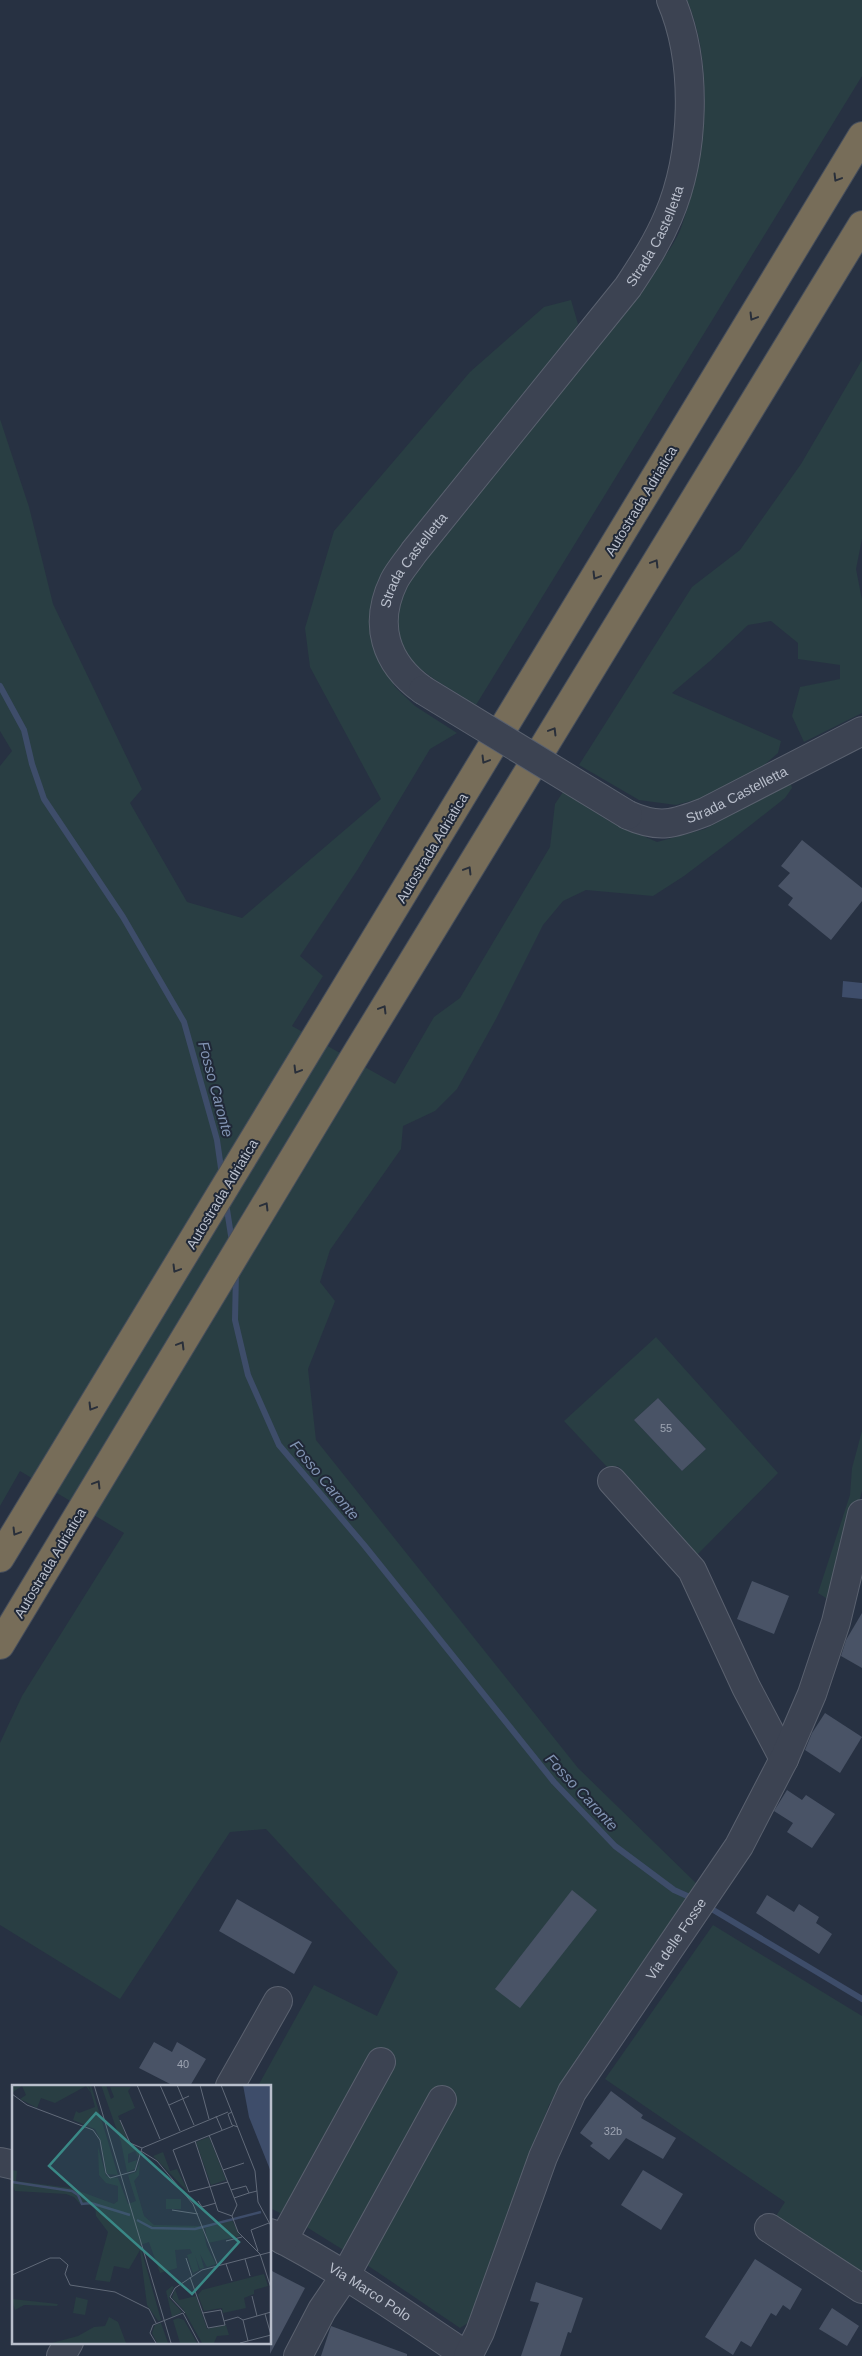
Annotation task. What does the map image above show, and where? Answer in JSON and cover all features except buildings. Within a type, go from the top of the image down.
[{"type":"highway","name":"Autostrada Adriatica","points":[[0,1558],[862,136]]},
{"type":"highway","name":"Autostrada Adriatica","points":[[0,1645],[358,1050],[862,225]]},
{"type":"street","name":"Strada Castelletta","points":[[671,0],[678,18],[687,63],[690,103],[681,177],[669,216],[653,250],[628,287],[414,552],[395,580],[385,612],[386,643],[391,657],[399,669],[423,690],[628,815],[644,822],[663,825],[681,822],[705,812],[862,731]]},
{"type":"street","points":[[612,1481],[692,1570],[746,1687],[784,1759]]},
{"type":"street","name":"Via delle Fosse","points":[[468,2356],[480,2332],[543,2157],[572,2092],[739,1846],[784,1759],[809,1702],[836,1622],[862,1514]]},
{"type":"street","points":[[231,2085],[278,2001]]},
{"type":"street","points":[[276,2236],[381,2062]]},
{"type":"street","points":[[298,2356],[322,2310],[345,2276],[442,2100]]},
{"type":"street","points":[[769,2228],[862,2289]]},
{"type":"street","name":"Via Marco Polo","points":[[276,2236],[345,2276],[468,2356]]},
{"type":"street","points":[[61,2356],[68,2344]]},
{"type":"green space","points":[[687,0],[862,0],[862,76],[476,705],[434,679],[407,659],[397,635],[398,601],[419,567],[654,274],[681,228],[696,174],[704,114],[702,54],[696,26]]},
{"type":"green space","points":[[571,300],[578,324],[558,356],[393,562],[383,663],[395,687],[415,706],[457,733],[430,749],[358,869],[300,956],[323,976],[292,1026],[395,1084],[434,1017],[460,998],[550,847],[555,804],[563,792],[609,821],[657,842],[705,829],[781,787],[791,784],[792,788],[785,798],[733,839],[684,876],[653,896],[586,890],[563,901],[543,925],[496,1019],[457,1089],[435,1111],[403,1126],[401,1149],[330,1250],[320,1282],[335,1301],[308,1369],[316,1440],[578,1768],[699,1886],[549,2105],[471,2321],[460,2328],[367,2265],[452,2105],[345,2251],[300,2223],[271,2208],[271,2085],[259,2085],[314,1985],[377,2016],[398,1972],[266,1829],[230,1832],[120,1999],[0,1925],[0,1743],[22,1696],[124,1533],[20,1471],[0,1506],[0,766],[12,751],[0,731],[0,419],[29,507],[53,604],[142,789],[130,803],[187,902],[242,918],[381,799],[310,667],[305,628],[334,531],[470,372],[544,307]]},
{"type":"green space","points":[[862,360],[862,539],[856,569],[862,600],[862,713],[804,742],[792,716],[800,687],[840,679],[840,665],[798,659],[798,643],[771,621],[748,625],[672,693],[781,741],[778,753],[762,767],[713,795],[676,805],[639,800],[579,765],[692,587],[740,550],[801,464]]},
{"type":"green space","points":[[656,1337],[778,1473],[692,1560],[624,1486],[628,1477],[618,1466],[608,1468],[564,1421]],"holes":[[[658,1398],[706,1449],[682,1471],[634,1420]]]},
{"type":"green space","points":[[862,1431],[862,1491],[834,1603],[818,1593],[850,1495],[852,1468]]},
{"type":"green space","points":[[713,1925],[862,2016],[862,2277],[774,2219],[785,2202],[605,2079]]},
{"type":"water","points":[[843,981],[862,983],[862,999],[842,997]]},
{"type":"waterway","name":"Fosso Caronte","points":[[0,686],[24,730],[32,764],[44,799],[123,917],[184,1022],[217,1140],[222,1175]]},
{"type":"waterway","name":"Fosso Caronte","points":[[226,1203],[232,1242]]},
{"type":"waterway","name":"Fosso Caronte","points":[[236,1272],[235,1320],[248,1375],[279,1445],[364,1545],[554,1782],[615,1846],[674,1890],[694,1899]]},
{"type":"waterway","name":"Fosso Caronte","points":[[705,1905],[862,1999]]}]
